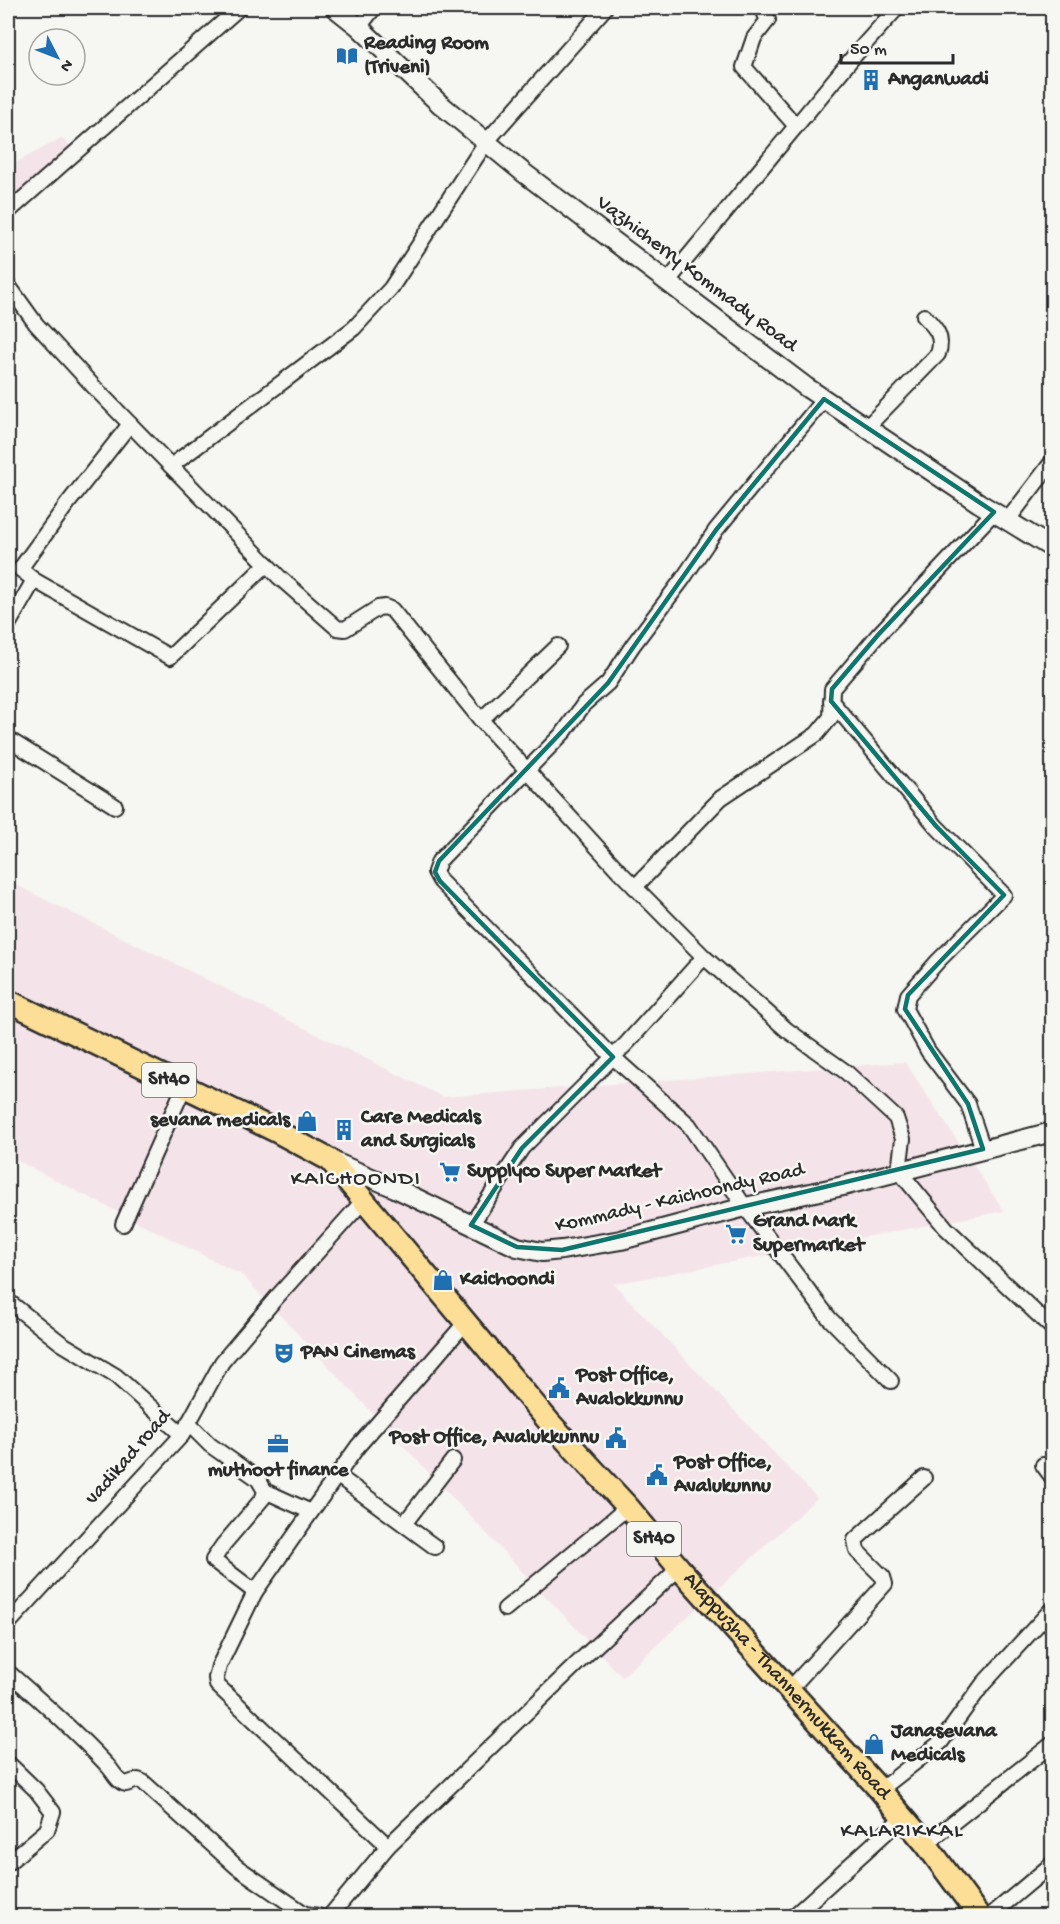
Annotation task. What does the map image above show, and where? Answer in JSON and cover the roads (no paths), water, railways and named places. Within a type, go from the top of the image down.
[{"type":"main road","name":"Vazhicherry Kommady Road","points":[[335,8],[359,27],[440,104],[486,142],[824,399],[1000,516],[1053,548]]},
{"type":"main road","name":"Alappuzha - Thannermukkam Road","points":[[8,1001],[276,1131],[330,1160],[550,1423],[628,1507],[679,1568],[880,1790],[926,1844],[979,1917]]},
{"type":"main road","name":"Kommady - Kaichoondy Road","points":[[330,1160],[395,1188],[517,1247],[542,1252],[621,1240],[745,1207],[843,1186],[1053,1132]]},
{"type":"street","points":[[8,212],[239,8]]},
{"type":"street","points":[[359,27],[374,8]]},
{"type":"street","points":[[171,466],[354,328],[391,288],[486,142],[605,8]]},
{"type":"street","points":[[762,8],[768,20],[754,38],[744,67],[796,126]]},
{"type":"street","points":[[668,281],[854,56],[897,8]]},
{"type":"street","points":[[8,285],[36,324],[130,424],[267,564],[337,628],[345,629],[378,608],[385,607],[392,610],[481,720],[635,887],[704,957],[787,1030],[846,1072],[896,1118],[903,1139],[899,1171],[946,1228],[1053,1328]]},
{"type":"street","points":[[867,427],[938,354],[941,346],[938,331],[924,316]]},
{"type":"street","points":[[824,399],[716,530],[608,683],[584,705],[565,731],[439,861],[435,872],[440,881],[613,1057],[689,1125],[745,1207],[829,1318],[891,1381]]},
{"type":"street","points":[[130,424],[14,568],[170,657],[267,564]]},
{"type":"street","points":[[635,887],[721,798],[816,734],[831,717],[832,689],[878,634],[1053,462]]},
{"type":"street","points":[[8,625],[34,580]]},
{"type":"street","points":[[481,720],[558,646]]},
{"type":"street","points":[[831,701],[936,826],[1004,895],[938,961],[908,995],[904,1009],[928,1051],[968,1104],[983,1149]]},
{"type":"street","points":[[8,739],[115,806]]},
{"type":"street","points":[[471,1225],[522,1148],[613,1057],[704,957]]},
{"type":"street","points":[[123,1224],[184,1087]]},
{"type":"street","name":"vadikad road","points":[[8,1624],[185,1429],[222,1362],[364,1200]]},
{"type":"street","points":[[8,1301],[61,1343],[116,1376],[185,1429],[258,1479],[265,1491],[311,1512]]},
{"type":"street","points":[[388,1846],[217,1685],[216,1678],[219,1666],[255,1592],[311,1512],[358,1446],[466,1322]]},
{"type":"street","points":[[404,1524],[453,1460]]},
{"type":"street","points":[[1043,1465],[1053,1477]]},
{"type":"street","points":[[338,1476],[435,1547]]},
{"type":"street","points":[[789,1690],[885,1584],[883,1577],[857,1551],[855,1540],[924,1478]]},
{"type":"street","points":[[255,1592],[213,1560],[263,1498],[265,1491]]},
{"type":"street","points":[[505,1609],[628,1507]]},
{"type":"street","points":[[330,1917],[388,1846],[585,1655],[679,1568]]},
{"type":"street","points":[[880,1790],[941,1742],[983,1684],[1053,1609]]},
{"type":"street","points":[[8,1672],[75,1733],[121,1782],[126,1784],[138,1780],[143,1782],[237,1868],[309,1916]]},
{"type":"street","points":[[926,1844],[1053,1744]]},
{"type":"street","points":[[8,1762],[36,1790],[53,1812],[47,1830],[8,1863]]},
{"type":"street","points":[[794,1917],[903,1817]]},
{"type":"street","points":[[990,1917],[1053,1864]]},
{"type":"place","name":"Reading Room (Triveni)","points":[[347,56]]},
{"type":"place","name":"Anganwadi","points":[[871,80]]},
{"type":"place","name":"sevana medicals","points":[[307,1121]]},
{"type":"place","name":"Care Medicals and Surgicals","points":[[344,1130]]},
{"type":"place","name":"Supplyco Super Market","points":[[450,1172]]},
{"type":"place","name":"Grand Mark Supermarket","points":[[736,1234]]},
{"type":"place","name":"Kaichoondi","points":[[443,1280]]},
{"type":"place","name":"PAN Cinemas","points":[[284,1353]]},
{"type":"place","name":"Post Office, Avalokkunnu","points":[[559,1388]]},
{"type":"place","name":"Post Office, Avalukkunnu","points":[[616,1438]]},
{"type":"place","name":"muthoot finance","points":[[278,1444]]},
{"type":"place","name":"Post Office, Avalukunnu","points":[[657,1475]]},
{"type":"place","name":"Janasevana Medicals","points":[[874,1744]]},
{"type":"district","name":"KAICHOONDI","points":[[356,1180]]},
{"type":"district","name":"KALARIKKAL","points":[[902,1832]]}]
